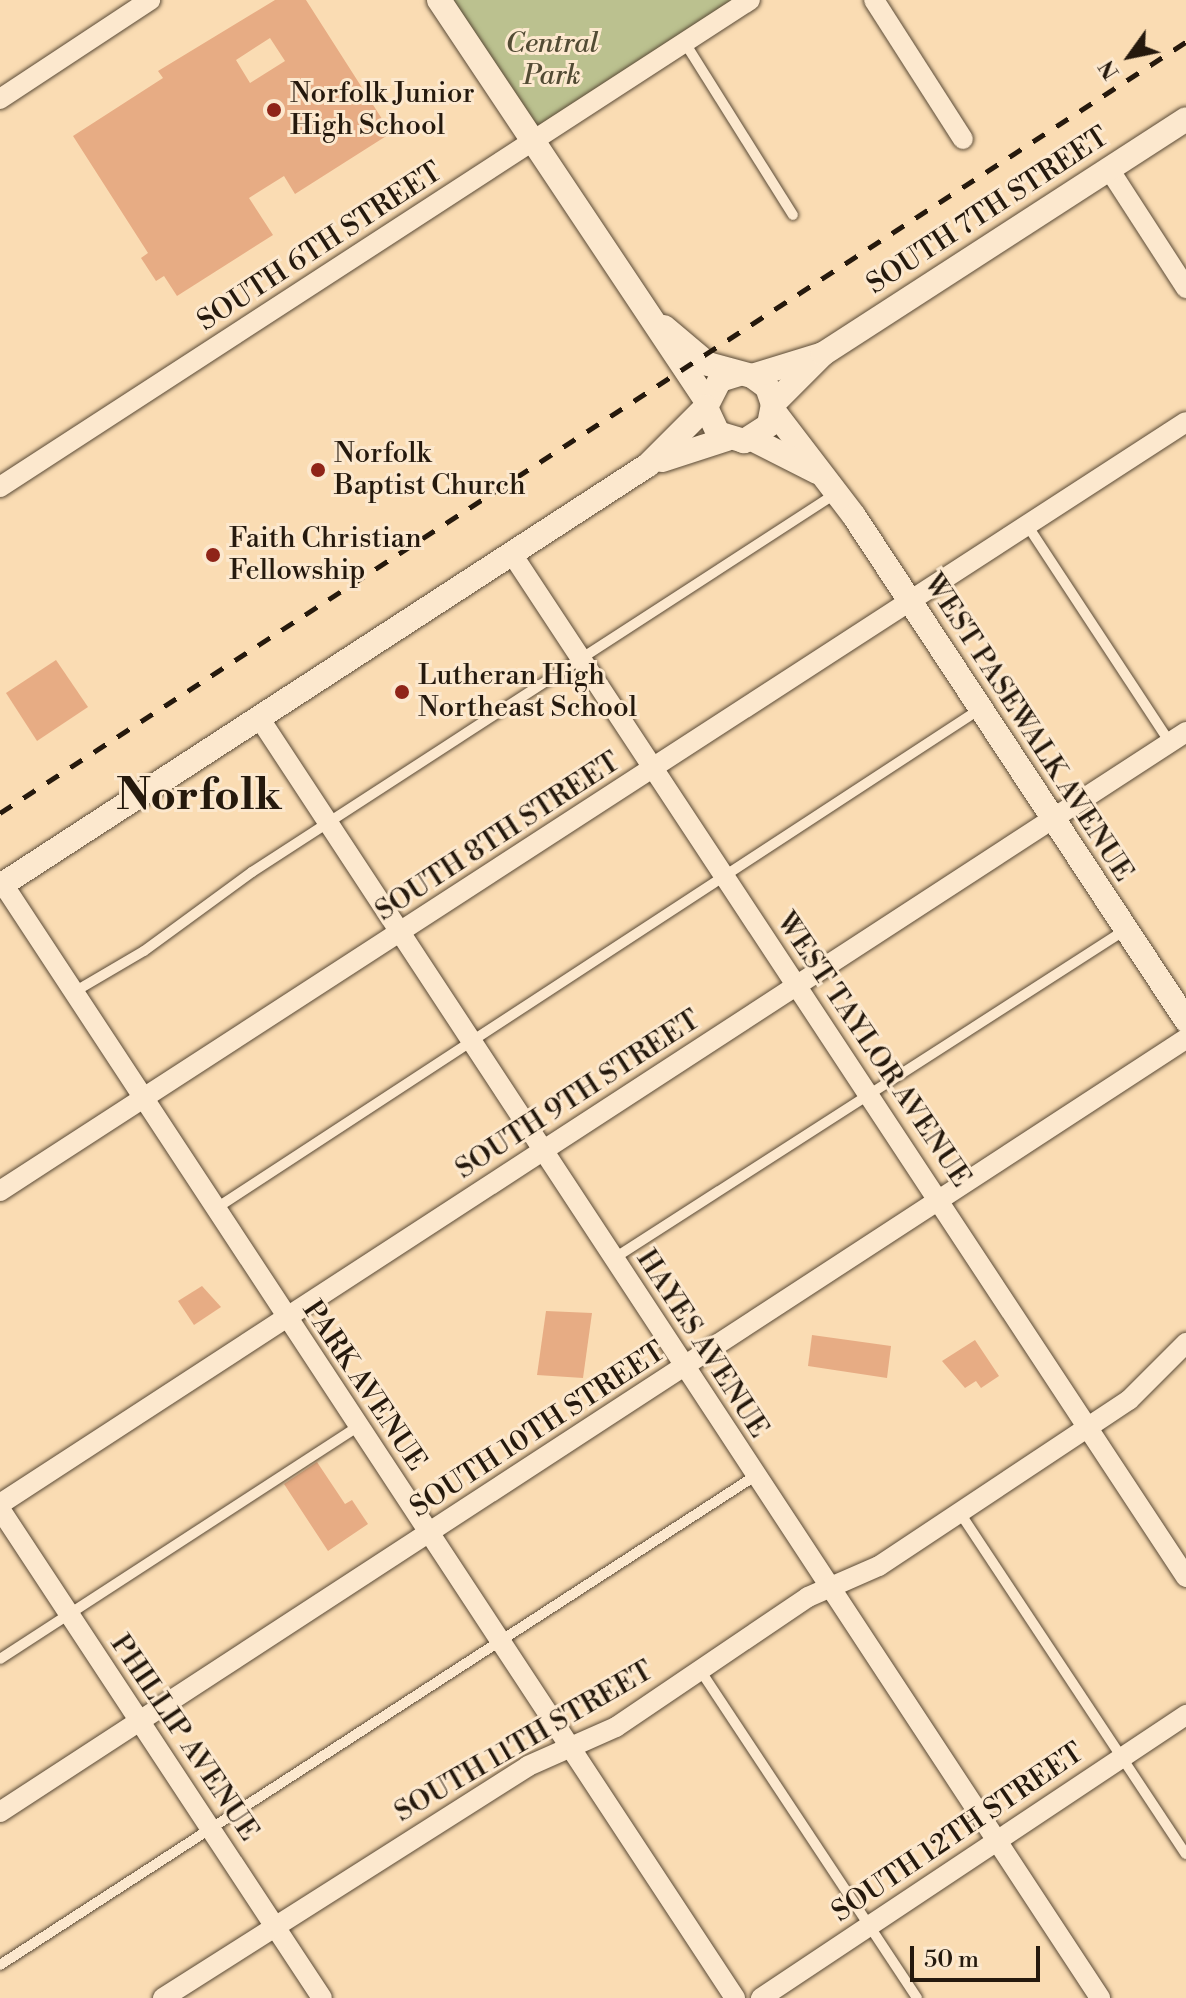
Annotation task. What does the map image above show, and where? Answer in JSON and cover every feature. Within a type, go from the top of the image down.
[{"type":"street","points":[[0,99],[150,0]]},
{"type":"street","points":[[439,0],[656,321],[671,354],[706,404],[712,426],[727,439]]},
{"type":"street","name":"SOUTH 6TH STREET","points":[[0,487],[750,0]]},
{"type":"street","points":[[874,0],[963,139]]},
{"type":"street","name":"SOUTH 7TH STREET","points":[[773,407],[823,354],[1186,119]]},
{"type":"street","points":[[1109,169],[1186,288]]},
{"type":"street","points":[[648,465],[727,439],[752,439],[769,425],[773,407],[767,387],[746,375],[708,364],[656,321]]},
{"type":"street","name":"SOUTH 7TH STREET","points":[[746,375],[823,354]]},
{"type":"street","points":[[2,885],[648,465],[706,404],[720,380],[746,375]]},
{"type":"street","name":"WEST PASEWALK AVENUE","points":[[773,407],[807,451],[817,472],[836,493],[1186,1020]]},
{"type":"street","name":"SOUTH 8TH STREET","points":[[0,1191],[398,936],[1186,422]]},
{"type":"street","name":"WEST PASEWALK AVENUE","points":[[752,439],[817,472]]},
{"type":"street","name":"WEST TAYLOR AVENUE","points":[[512,554],[1186,1577]]},
{"type":"street","name":"HAYES AVENUE","points":[[260,719],[398,936],[1100,1998]]},
{"type":"street","name":"SOUTH 9TH STREET","points":[[0,1507],[287,1321],[542,1150],[1178,738]]},
{"type":"street","name":"PARK AVENUE","points":[[2,885],[735,1998]]},
{"type":"street","name":"SOUTH 10TH STREET","points":[[0,1812],[1186,1039]]},
{"type":"street","name":"SOUTH 11TH STREET","points":[[163,1998],[528,1766],[616,1727],[829,1587],[879,1566],[1129,1400],[1186,1343]]},
{"type":"street","name":"PHILLIP AVENUE","points":[[0,1507],[322,1998]]},
{"type":"street","name":"SOUTH 12TH STREET","points":[[761,1998],[1186,1715]]},
{"type":"lane","points":[[685,43],[793,215]]},
{"type":"lane","points":[[74,992],[144,951],[213,899],[836,493]]},
{"type":"lane","points":[[1027,525],[1178,738]]},
{"type":"lane","points":[[215,1209],[726,878],[980,709]]},
{"type":"lane","points":[[613,1259],[869,1098],[1125,930]]},
{"type":"lane","points":[[0,1659],[357,1427]]},
{"type":"lane","points":[[0,1965],[755,1476]]},
{"type":"lane","points":[[960,1513],[1186,1854]]},
{"type":"lane","points":[[700,1670],[917,1998]]},
{"type":"green space","name":"Central Park","points":[[439,0],[750,0],[535,141]]},
{"type":"building","points":[[275,0],[306,0],[391,133],[295,194],[284,176],[249,198],[273,235],[177,296],[164,276],[156,281],[141,258],[148,253],[73,136],[163,78],[158,71]],"holes":[[[270,38],[285,61],[250,83],[236,60]]]},
{"type":"building","points":[[56,660],[88,707],[37,741],[6,693]]},
{"type":"building","points":[[202,1286],[221,1307],[194,1325],[178,1301]]},
{"type":"building","points":[[546,1311],[592,1313],[583,1378],[537,1375]]},
{"type":"building","points":[[812,1335],[891,1346],[887,1378],[808,1366]]},
{"type":"building","points":[[975,1340],[999,1376],[981,1388],[976,1381],[965,1388],[942,1361]]},
{"type":"building","points":[[317,1462],[345,1504],[352,1500],[368,1524],[328,1551],[284,1484]]},
{"type":"railway","points":[[0,813],[1186,42]]},
{"type":"place","name":"Norfolk Junior High School","points":[[274,110]]},
{"type":"place","name":"Norfolk Baptist Church","points":[[318,470]]},
{"type":"place","name":"Faith Christian Fellowship","points":[[213,555]]},
{"type":"place","name":"Lutheran High Northeast School","points":[[402,692]]},
{"type":"district","name":"Norfolk","points":[[199,796]]}]
